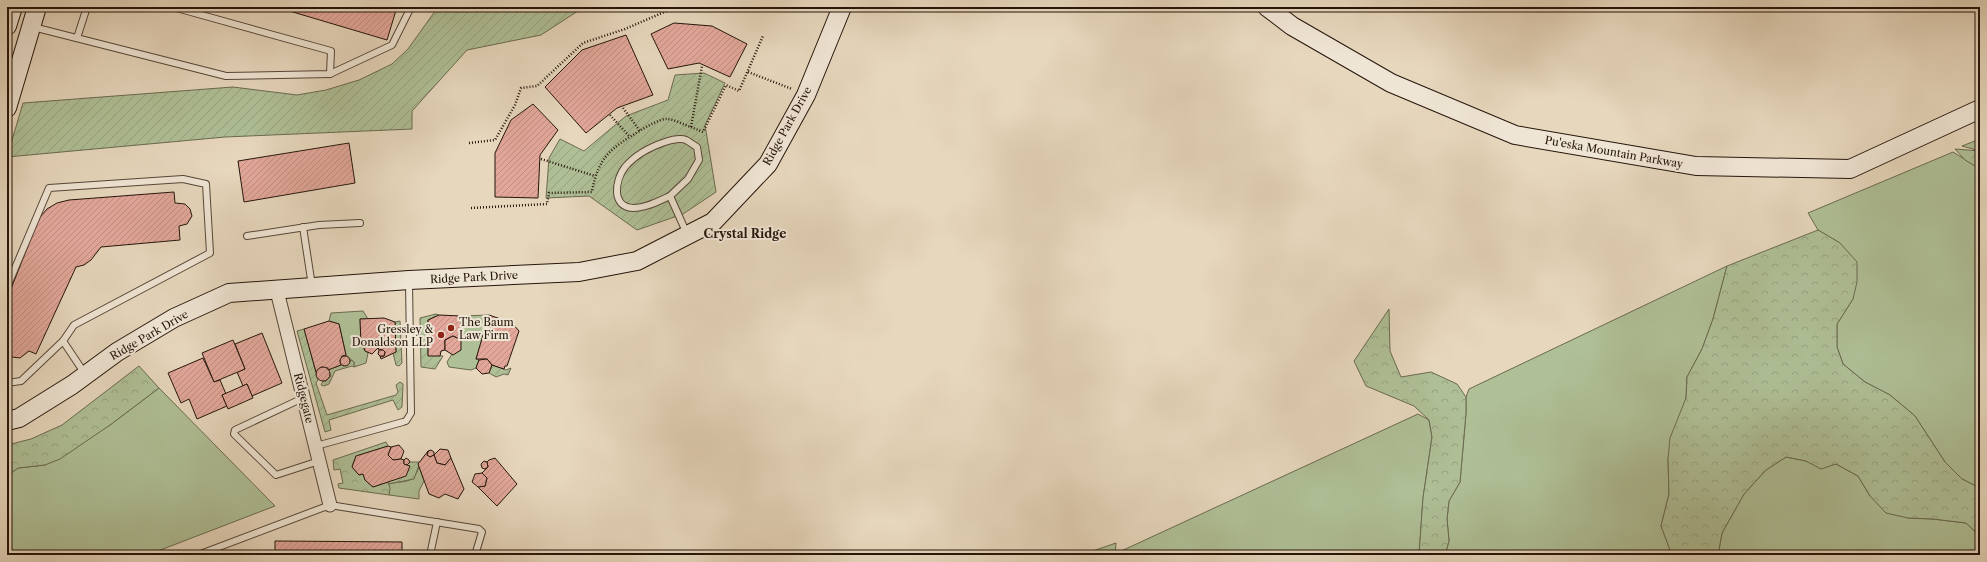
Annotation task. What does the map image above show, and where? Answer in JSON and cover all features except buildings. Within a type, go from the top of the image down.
[{"type":"street","points":[[7,108],[37,7]]},
{"type":"street","name":"Ridge Park Drive","points":[[7,421],[19,418],[85,375],[117,352],[174,318],[229,293],[409,280],[579,272],[637,261],[713,222],[768,164],[806,95],[842,7]]},
{"type":"street","name":"Pu'eska Mountain Parkway","points":[[1267,7],[1292,26],[1392,83],[1515,135],[1696,166],[1850,169],[1980,109]]},
{"type":"street","name":"Ridgegate","points":[[277,290],[330,505]]},
{"type":"lane","points":[[77,38],[87,7]]},
{"type":"lane","points":[[173,7],[331,51],[330,74]]},
{"type":"lane","points":[[31,26],[226,76],[330,74],[392,46],[411,7]]},
{"type":"lane","points":[[685,139],[697,147],[699,160],[688,179],[670,196],[646,206],[632,208],[622,204],[616,196],[617,182],[624,168],[647,148],[670,140],[685,139]]},
{"type":"lane","points":[[7,286],[49,188],[183,179],[206,184],[210,253],[74,325],[63,341],[21,381],[7,383]]},
{"type":"lane","points":[[670,196],[688,235]]},
{"type":"lane","points":[[247,236],[303,227],[360,223]]},
{"type":"lane","points":[[303,227],[313,288]]},
{"type":"lane","points":[[316,446],[403,422],[409,417],[411,413],[409,280]]},
{"type":"lane","points":[[63,341],[85,375]]},
{"type":"lane","points":[[304,397],[235,430],[234,434],[276,475],[319,461]]},
{"type":"lane","points":[[203,553],[330,505],[481,530],[475,555]]},
{"type":"lane","points":[[430,555],[437,522]]},
{"type":"path","points":[[469,143],[495,140],[515,105],[521,88],[537,86],[583,43],[677,7],[697,10],[702,7]]},
{"type":"path","points":[[471,208],[547,204],[549,193],[592,192],[595,176],[603,160],[615,146],[651,124],[667,119],[704,132],[726,85],[739,91],[763,36]]},
{"type":"path","points":[[691,127],[702,66]]},
{"type":"path","points":[[748,72],[806,95]]},
{"type":"path","points":[[623,108],[640,131]]},
{"type":"path","points":[[610,115],[630,137]]},
{"type":"path","points":[[541,159],[595,176]]},
{"type":"green space","points":[[438,7],[584,7],[541,35],[467,50],[412,111],[412,129],[225,137],[7,157],[23,103],[233,87],[297,95],[326,90],[359,80],[392,64],[408,49]]},
{"type":"green space","points":[[704,73],[725,83],[705,125],[716,192],[683,214],[637,230],[589,196],[546,198],[549,158],[560,139],[584,151],[626,116],[668,100],[675,75]]},
{"type":"green space","points":[[1980,139],[1980,151],[1962,146]]},
{"type":"green space","points":[[1955,149],[1980,151],[1980,169],[1965,160]]},
{"type":"green space","points":[[1953,152],[1980,169],[1980,488],[1962,479],[1945,462],[1915,416],[1890,395],[1865,382],[1843,364],[1837,347],[1837,324],[1853,299],[1840,243],[1818,230],[1808,213]]},
{"type":"green space","points":[[1818,230],[1840,243],[1857,262],[1857,282],[1853,299],[1837,324],[1837,347],[1843,364],[1865,382],[1890,395],[1915,416],[1945,462],[1962,479],[1980,488],[1980,536],[1966,523],[1908,518],[1886,513],[1870,496],[1858,476],[1836,464],[1821,469],[1806,461],[1786,457],[1766,470],[1744,494],[1722,533],[1718,555],[1672,555],[1661,526],[1669,494],[1668,459],[1670,438],[1686,398],[1687,377],[1702,349],[1713,319],[1727,266]]},
{"type":"green space","points":[[1727,266],[1713,319],[1702,349],[1687,377],[1686,398],[1668,459],[1669,494],[1661,526],[1672,555],[1445,555],[1449,541],[1447,519],[1449,501],[1460,482],[1466,397],[1469,389]]},
{"type":"green space","points":[[1389,309],[1390,351],[1401,377],[1431,372],[1457,384],[1466,397],[1460,482],[1449,501],[1447,519],[1449,541],[1445,555],[1419,555],[1423,498],[1432,437],[1429,420],[1414,406],[1366,386],[1354,361]]},
{"type":"green space","points":[[363,311],[368,319],[360,319],[361,344],[368,353],[366,363],[354,367],[354,362],[346,355],[339,324],[329,321],[331,313]]},
{"type":"green space","points":[[436,314],[439,315],[428,320],[428,355],[443,356],[435,369],[421,367],[420,318]]},
{"type":"green space","points":[[489,315],[476,359],[479,360],[476,368],[471,370],[449,367],[447,362],[461,340],[461,316]]},
{"type":"green space","points":[[400,321],[402,363],[399,366],[396,365],[393,353],[396,352],[395,322]]},
{"type":"green space","points":[[304,329],[318,380],[316,383],[327,415],[396,395],[398,392],[396,385],[400,382],[403,384],[402,407],[398,410],[393,400],[329,420],[331,430],[325,432],[297,331]]},
{"type":"green space","points":[[351,360],[354,362],[354,367],[352,366],[335,371],[329,384],[324,386],[321,385],[323,381],[325,382],[331,376],[328,370],[341,365],[348,365]]},
{"type":"green space","points":[[492,365],[506,370],[511,368],[508,375],[504,374],[496,377],[489,373]]},
{"type":"green space","points":[[139,366],[159,388],[110,425],[60,459],[45,465],[18,468],[7,476],[7,445],[31,439],[62,425]]},
{"type":"green space","points":[[159,388],[275,506],[150,554],[151,555],[7,555],[7,476],[18,468],[45,465],[110,425]]},
{"type":"green space","points":[[1418,414],[1429,420],[1432,437],[1423,498],[1419,555],[1117,555],[1119,552]]},
{"type":"green space","points":[[386,442],[388,446],[356,456],[352,467],[359,475],[363,474],[365,480],[373,487],[388,482],[390,488],[389,495],[339,488],[338,484],[343,483],[340,469],[334,470],[333,460]]},
{"type":"green space","points":[[1786,457],[1806,461],[1821,468],[1836,464],[1858,476],[1870,496],[1908,518],[1966,523],[1980,536],[1980,555],[1718,555],[1722,533],[1744,494],[1766,470]]},
{"type":"green space","points":[[410,462],[420,462],[414,479],[388,484],[388,482],[409,466],[407,465]]},
{"type":"green space","points":[[419,467],[424,481],[419,491],[419,499],[389,495],[388,484],[408,481],[414,477]]},
{"type":"green space","points":[[1116,543],[1115,555],[1081,555]]},
{"type":"place","name":"The Baum Law Firm","points":[[451,328]]},
{"type":"place","name":"Gressley & Donaldson LLP","points":[[441,335]]},
{"type":"district","name":"Crystal Ridge","points":[[745,234]]}]
